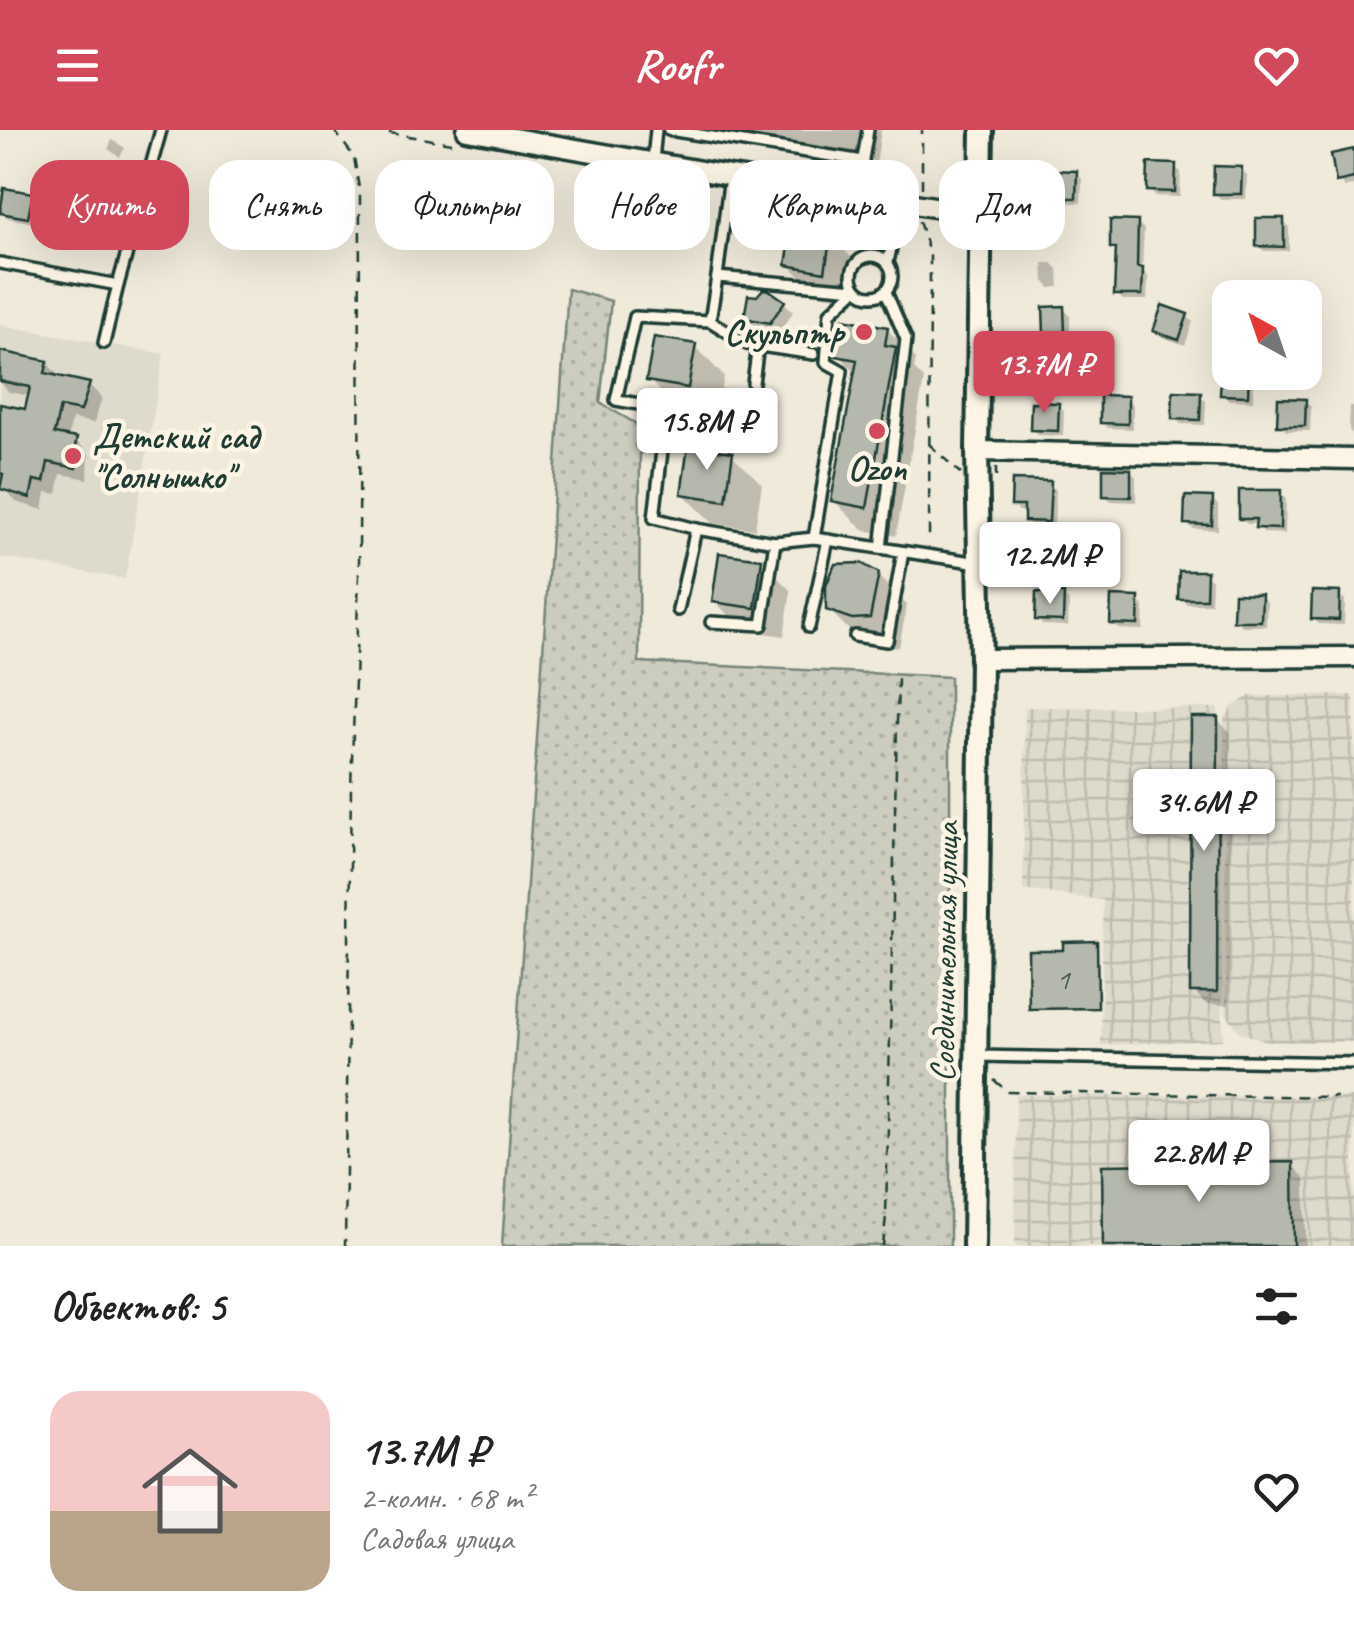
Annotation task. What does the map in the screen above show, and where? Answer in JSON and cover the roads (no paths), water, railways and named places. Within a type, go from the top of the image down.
[{"type":"street","points":[[466,130],[653,160]]},
{"type":"street","name":"Соединительная улица","points":[[981,160],[982,130]]},
{"type":"street","points":[[710,172],[730,176]]},
{"type":"street","name":"Соединительная улица","points":[[974,1246],[981,660],[977,451],[980,250]]},
{"type":"street","points":[[977,451],[1354,459]]},
{"type":"street","points":[[981,660],[1354,657]]},
{"type":"lane","points":[[104,343],[161,130]]},
{"type":"lane","points":[[653,160],[656,130]]},
{"type":"lane","points":[[669,130],[857,160]]},
{"type":"lane","points":[[863,160],[868,130]]},
{"type":"lane","points":[[710,321],[730,176]]},
{"type":"lane","points":[[718,277],[856,289],[870,296],[886,292],[893,278],[888,262],[891,250]]},
{"type":"lane","points":[[856,289],[852,274],[859,260],[874,255],[888,262]]},
{"type":"lane","points":[[0,263],[118,285]]},
{"type":"lane","points":[[814,538],[842,371],[826,362],[830,313],[856,289]]},
{"type":"lane","points":[[881,548],[906,339],[886,292]]},
{"type":"lane","points":[[814,354],[747,344],[710,321],[635,317],[616,400],[667,410],[654,518],[775,542],[814,538],[979,564]]},
{"type":"lane","points":[[753,383],[758,346]]},
{"type":"lane","points":[[678,610],[696,528]]},
{"type":"lane","points":[[809,627],[828,540]]},
{"type":"lane","points":[[712,622],[762,625],[775,542]]},
{"type":"lane","points":[[856,636],[887,640],[903,552]]},
{"type":"lane","points":[[975,1056],[1354,1063]]},
{"type":"place","name":"Скульптр","points":[[864,332]]},
{"type":"place","name":"Ozon","points":[[877,431]]},
{"type":"place","name":"Детский сад \"Солнышко\"","points":[[73,456]]}]
